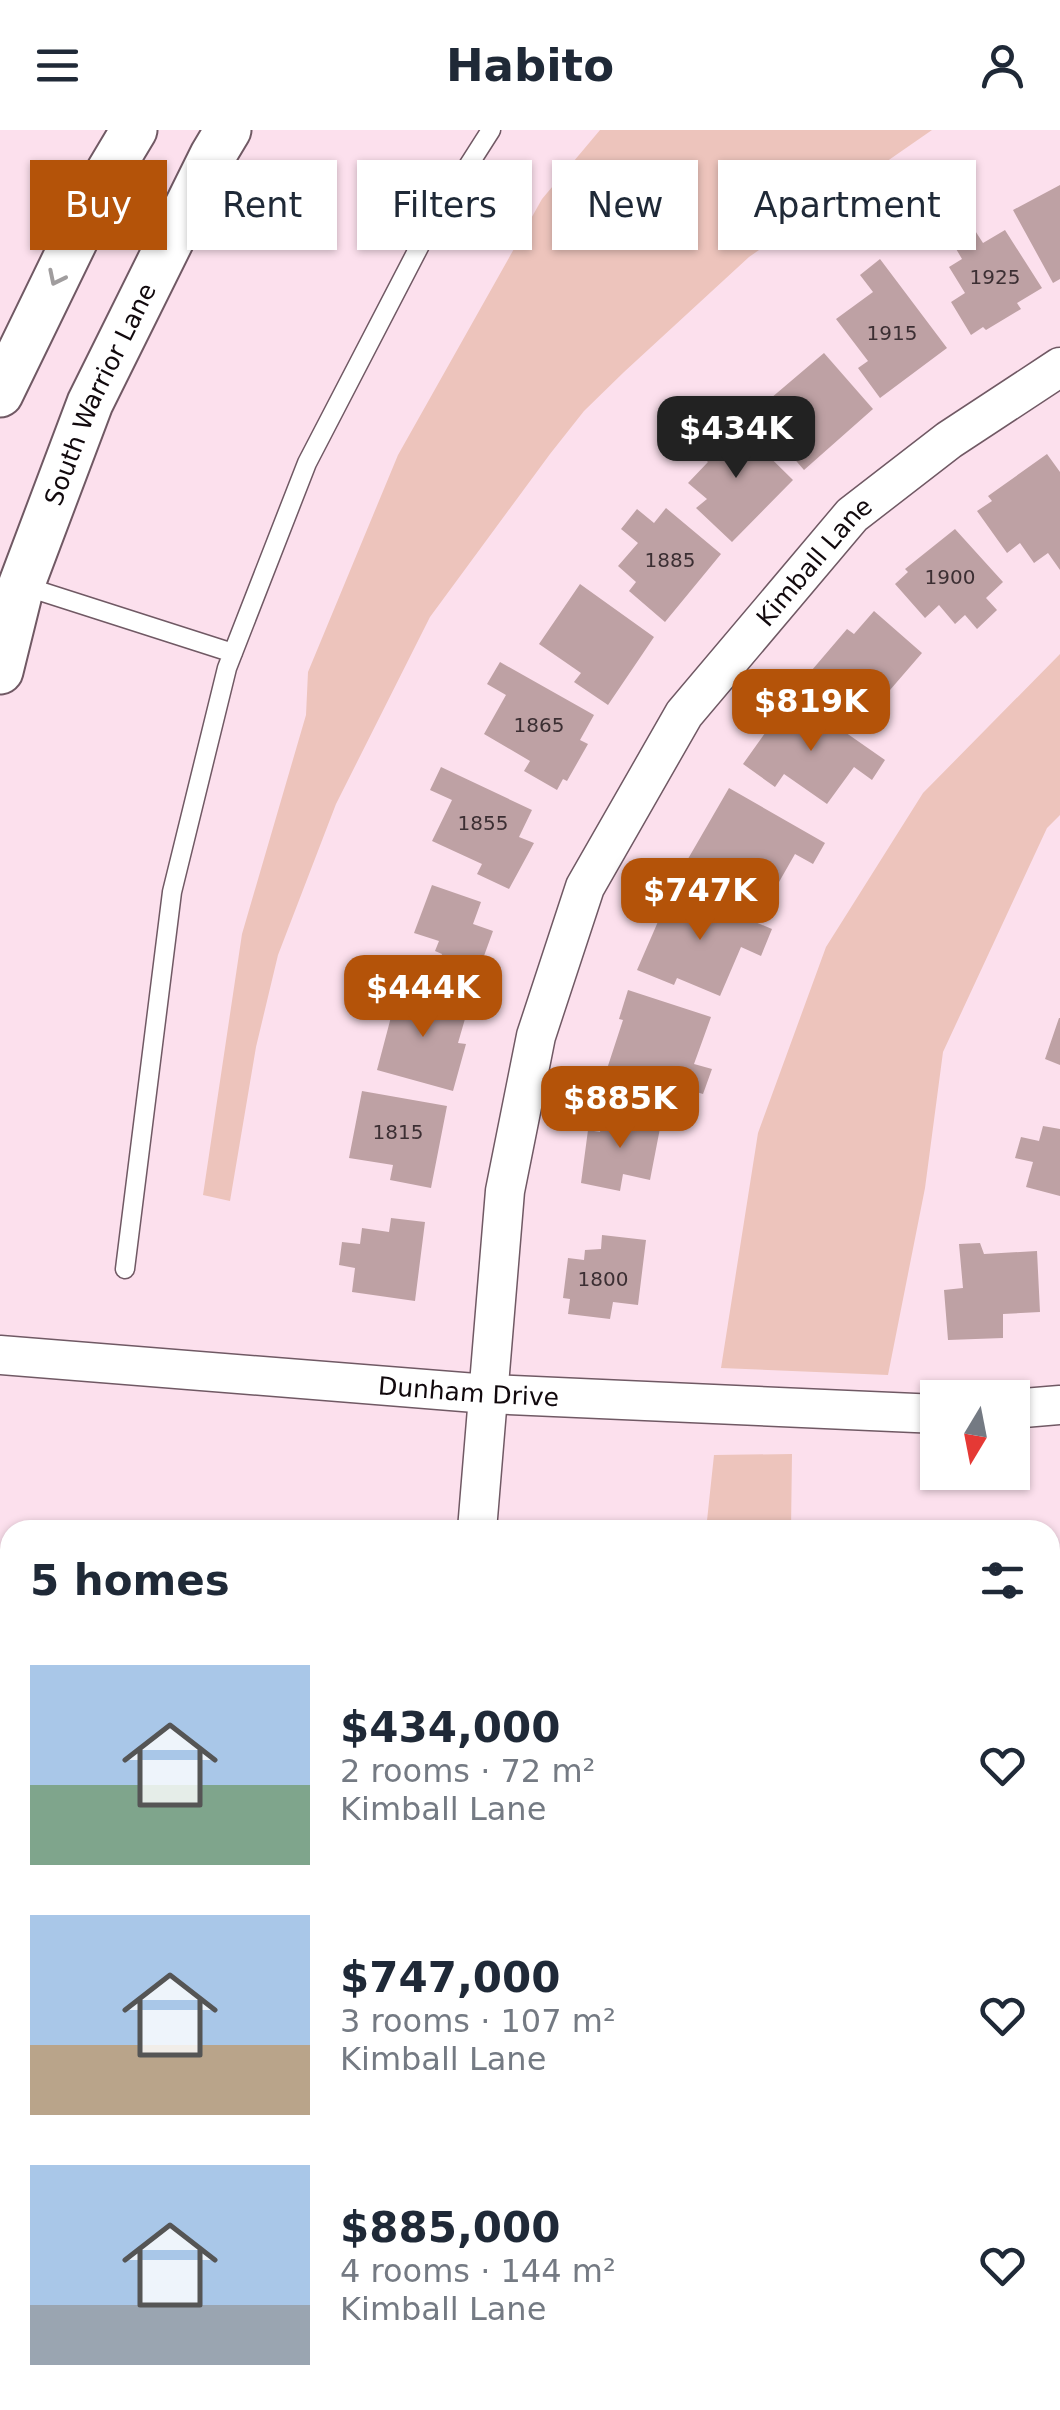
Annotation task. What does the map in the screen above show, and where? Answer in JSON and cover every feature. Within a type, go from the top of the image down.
[{"type":"street","points":[[0,394],[104,180],[134,130]]},
{"type":"street","name":"South Warrior Lane","points":[[0,671],[11,582],[90,404],[228,130]]},
{"type":"street","name":"Kimball Lane","points":[[479,1520],[505,1191],[536,1036],[585,887],[684,714],[852,515],[948,440],[1060,366]]},
{"type":"street","name":"Dunham Drive","points":[[0,1355],[488,1394],[920,1413]]},
{"type":"street","points":[[1030,1407],[1060,1405]]},
{"type":"lane","points":[[125,1270],[172,892],[233,653],[307,464],[431,224],[491,130]]},
{"type":"lane","points":[[11,582],[233,653]]},
{"type":"shaded area","points":[[600,130],[932,130],[889,160],[718,160],[718,250],[759,250],[584,411],[430,617],[336,804],[278,955],[256,1047],[230,1201],[203,1195],[242,934],[306,715],[308,672],[398,455],[513,250],[532,250],[532,217],[552,187],[552,250],[698,250],[698,160],[575,160]]},
{"type":"shaded area","points":[[1060,654],[1060,815],[1047,828],[943,1052],[925,1188],[888,1375],[721,1368],[758,1133],[826,947],[923,793]]},
{"type":"shaded area","points":[[792,1454],[791,1520],[707,1520],[714,1455]]},
{"type":"building","points":[[1060,185],[1060,279],[1053,283],[1013,210]]},
{"type":"building","points":[[1005,230],[1042,288],[1017,303],[1021,309],[971,335],[951,302],[965,293],[949,267],[962,259],[957,250],[976,250],[976,232],[983,243]]},
{"type":"building","points":[[880,259],[947,348],[880,398],[858,368],[868,361],[836,319],[873,292],[860,275]]},
{"type":"building","points":[[824,353],[873,409],[804,470],[772,433],[782,424],[764,404]]},
{"type":"building","points":[[712,426],[728,442],[741,429],[793,480],[732,542],[696,508],[707,499],[688,483],[708,462],[693,447]]},
{"type":"building","points":[[1047,454],[1060,472],[1060,570],[1048,553],[1034,563],[1020,543],[1007,553],[977,511],[992,501],[988,496]]},
{"type":"building","points":[[666,508],[721,554],[665,622],[629,591],[636,582],[618,566],[638,543],[621,529],[637,509],[654,523]]},
{"type":"building","points":[[955,529],[1003,582],[986,598],[997,610],[977,629],[965,615],[955,624],[939,605],[925,618],[895,584],[908,572],[905,569]]},
{"type":"building","points":[[580,584],[654,637],[608,705],[574,682],[581,673],[539,644]]},
{"type":"building","points":[[874,611],[922,653],[877,705],[860,690],[849,703],[812,670],[847,629],[854,634]]},
{"type":"building","points":[[500,662],[594,715],[580,740],[588,744],[567,781],[563,779],[557,790],[524,771],[530,761],[484,734],[506,695],[487,684]]},
{"type":"building","points":[[799,700],[885,760],[872,780],[854,767],[827,804],[784,774],[775,787],[743,764],[775,719],[782,724]]},
{"type":"building","points":[[441,767],[532,810],[519,837],[534,843],[509,889],[477,874],[482,864],[432,841],[452,800],[430,790]]},
{"type":"building","points":[[729,788],[825,843],[813,864],[795,854],[771,896],[733,874],[725,887],[685,864]]},
{"type":"building","points":[[432,885],[481,902],[473,924],[493,931],[480,967],[475,966],[471,979],[437,968],[442,954],[435,951],[439,941],[414,933]]},
{"type":"building","points":[[677,889],[772,929],[761,956],[741,947],[720,996],[677,978],[674,985],[637,970]]},
{"type":"building","points":[[400,983],[433,992],[430,1002],[467,1012],[458,1043],[466,1044],[453,1091],[377,1070]]},
{"type":"building","points":[[628,990],[711,1017],[694,1064],[712,1069],[703,1094],[650,1078],[645,1091],[604,1078],[623,1020],[619,1019]]},
{"type":"building","points":[[1060,1018],[1060,1065],[1045,1059]]},
{"type":"building","points":[[362,1091],[447,1106],[431,1188],[390,1180],[393,1165],[349,1158]]},
{"type":"building","points":[[604,1111],[661,1123],[650,1180],[623,1174],[620,1191],[581,1183],[588,1130],[600,1132]]},
{"type":"building","points":[[1043,1126],[1060,1129],[1060,1196],[1026,1187],[1033,1162],[1015,1158],[1021,1137],[1039,1141]]},
{"type":"building","points":[[391,1218],[425,1222],[415,1301],[352,1292],[355,1268],[339,1265],[342,1242],[360,1244],[362,1228],[389,1232]]},
{"type":"building","points":[[602,1235],[646,1240],[638,1305],[613,1302],[610,1319],[568,1314],[570,1299],[563,1298],[568,1258],[584,1260],[585,1250],[601,1249]]},
{"type":"building","points":[[980,1243],[984,1254],[1037,1251],[1040,1312],[1003,1314],[1003,1338],[948,1340],[944,1290],[963,1288],[959,1244]]}]
